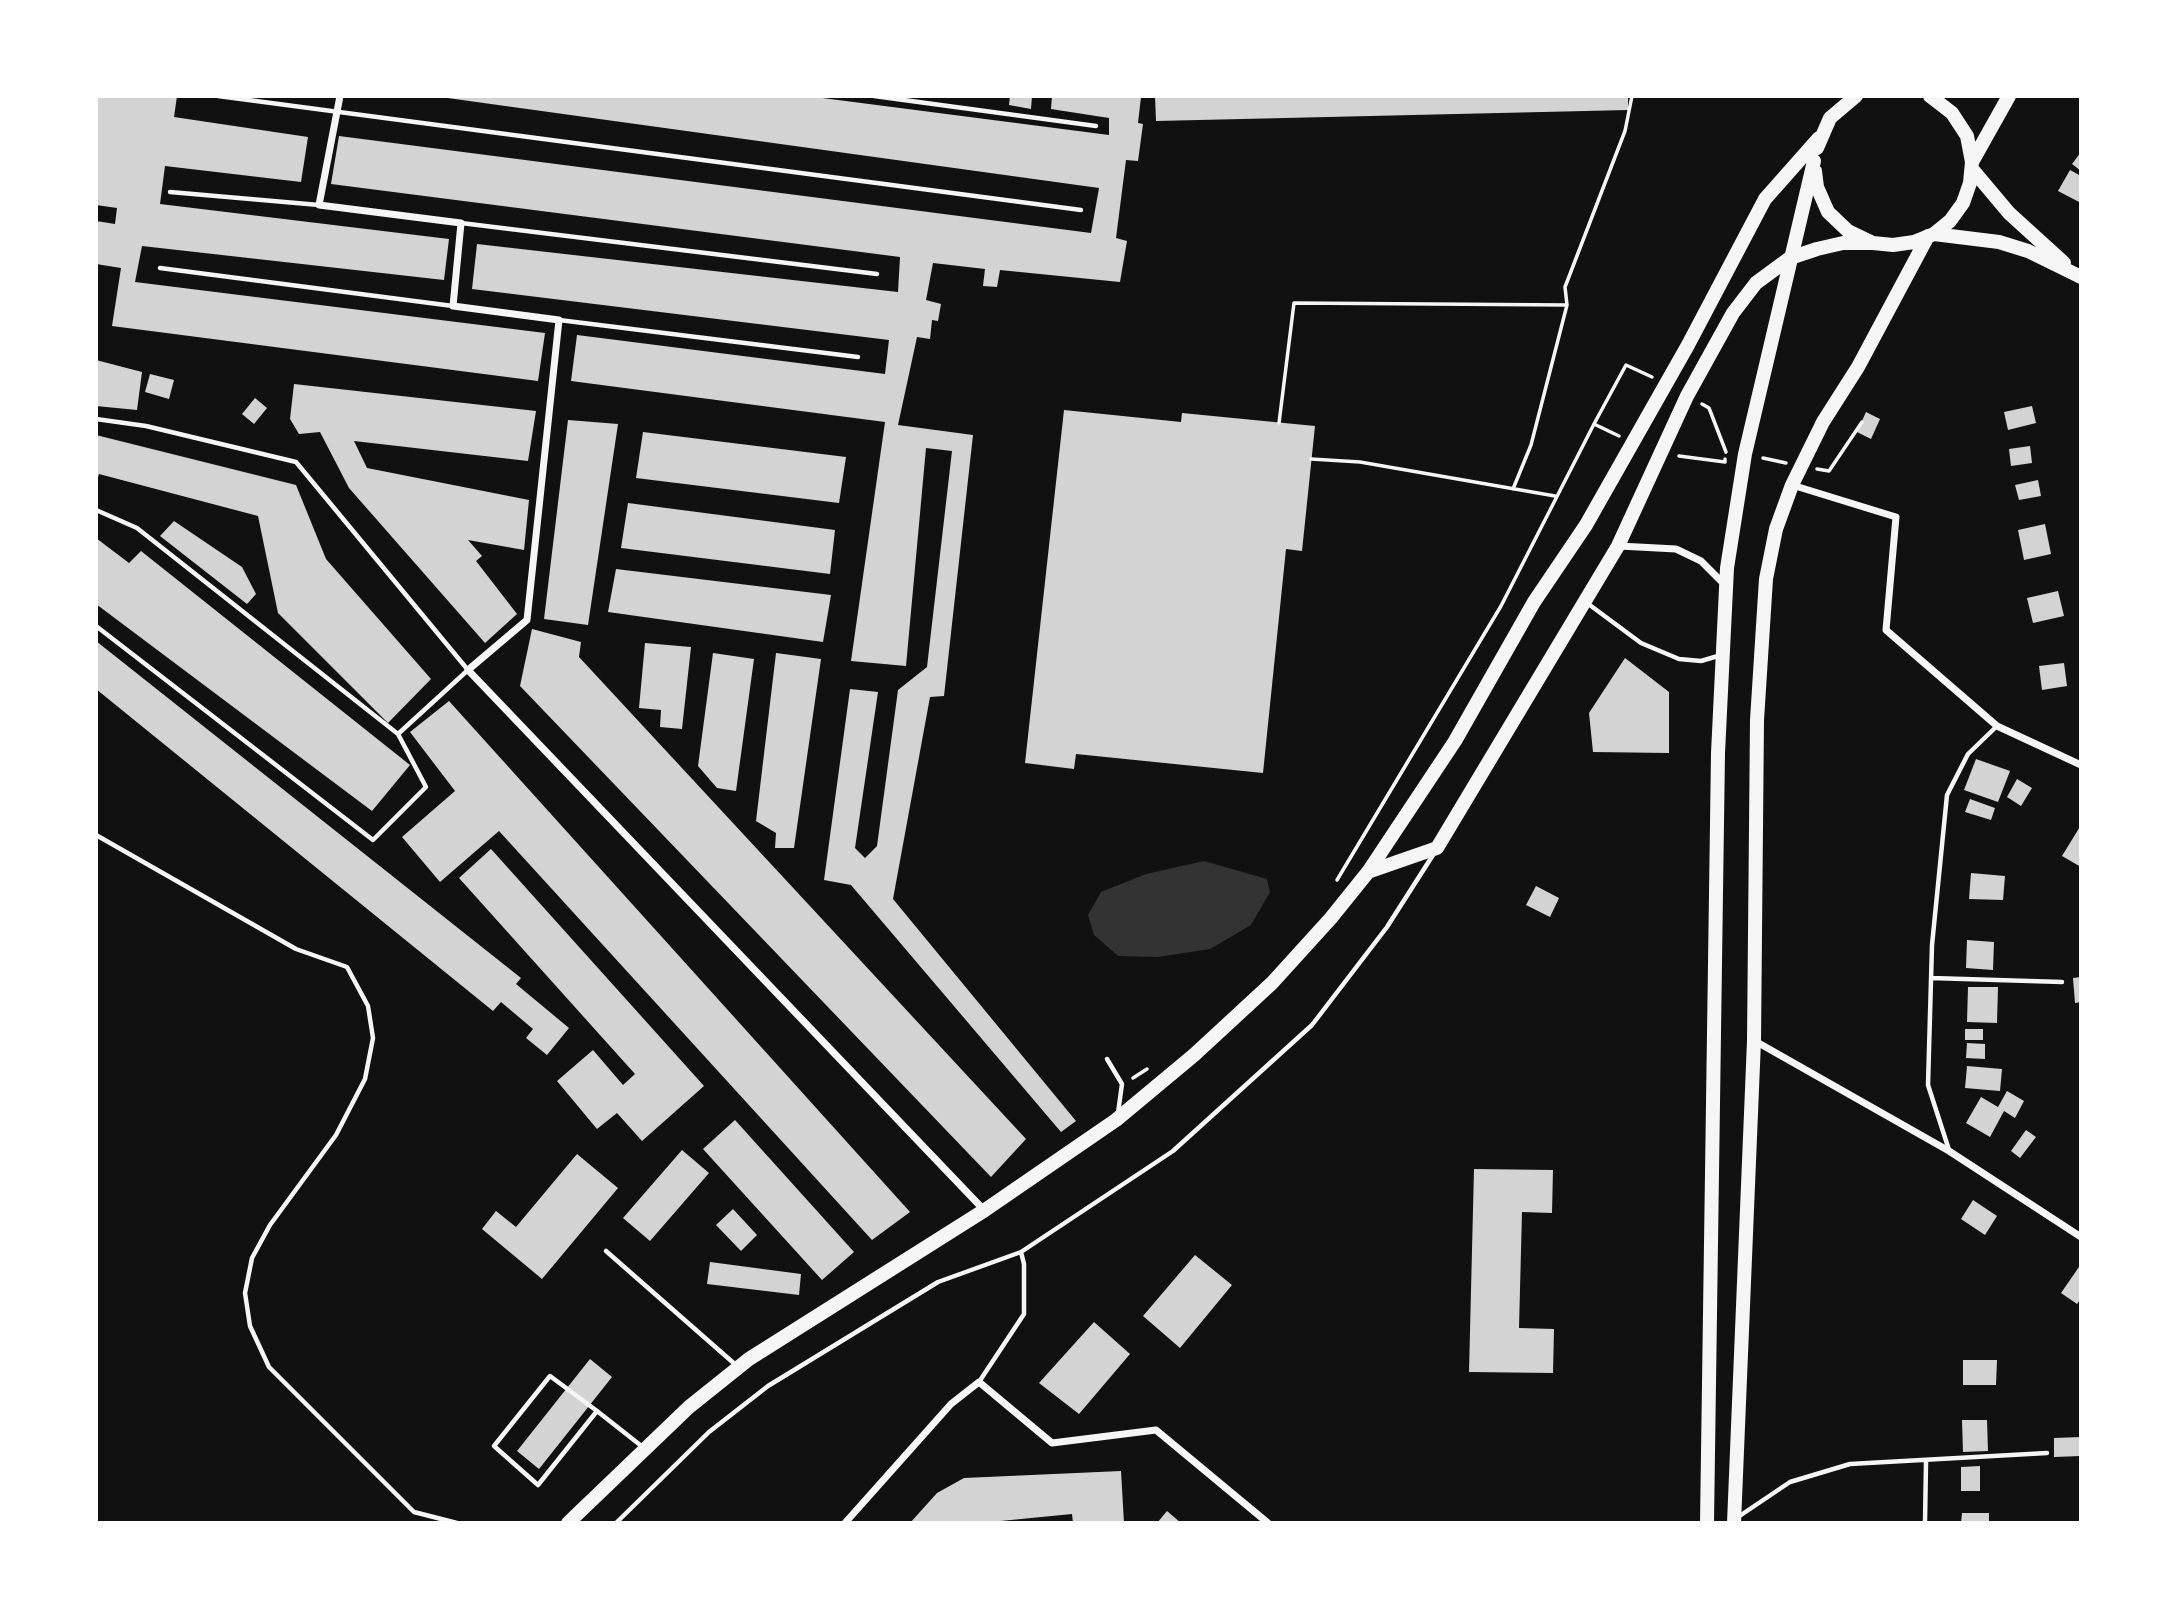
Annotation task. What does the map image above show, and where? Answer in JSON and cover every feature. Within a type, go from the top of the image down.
[{"type":"main road","points":[[568,1523],[645,1448],[739,1367],[985,1210],[1116,1120],[1194,1055],[1272,983],[1368,872],[1455,741],[1534,602],[1587,525],[1765,199],[1819,138],[1834,113],[1855,96]]},
{"type":"main road","points":[[1930,96],[1952,113],[1967,136],[1972,165],[2009,214],[2079,277]]},
{"type":"main road","points":[[1734,1521],[1754,1041],[1760,638],[1771,554],[1792,485],[1823,422],[1858,368],[1931,235],[1950,220],[1963,203],[1972,165],[2009,96]]},
{"type":"main road","points":[[1707,1523],[1726,586],[1745,454],[1819,138]]},
{"type":"main road","points":[[1814,160],[1817,187],[1828,212],[1848,231],[1872,243]]},
{"type":"main road","points":[[1368,872],[1437,849],[1618,546],[1688,396],[1732,313],[1756,283],[1790,258],[1843,243],[1893,245],[1931,235],[1998,242],[2028,251],[2079,277]]},
{"type":"street","points":[[340,96],[318,205],[461,223],[453,306],[559,320],[527,620],[468,670],[985,1210]]},
{"type":"street","points":[[1792,485],[1896,517],[1886,630],[1997,726],[2081,765]]},
{"type":"street","points":[[1618,546],[1676,549],[1701,561],[1726,586]]},
{"type":"street","points":[[1754,1041],[1949,1151],[2081,1237]]},
{"type":"street","points":[[845,1523],[951,1405],[979,1382],[1052,1443],[1156,1430],[1268,1523]]},
{"type":"lane","points":[[218,96],[1081,210]]},
{"type":"lane","points":[[874,96],[1096,126]]},
{"type":"lane","points":[[170,192],[318,205]]},
{"type":"lane","points":[[461,223],[877,274]]},
{"type":"lane","points":[[160,268],[453,306]]},
{"type":"lane","points":[[559,320],[858,357]]},
{"type":"lane","points":[[96,419],[146,426],[296,462],[468,670],[398,734]]},
{"type":"lane","points":[[96,510],[137,528],[398,734],[426,786],[373,840],[96,626]]},
{"type":"lane","points":[[1586,602],[1641,643],[1679,659],[1701,661],[1723,655]]},
{"type":"lane","points":[[1949,1151],[1928,1085],[1931,978],[1947,795],[1968,754],[1997,726]]},
{"type":"lane","points":[[96,835],[296,949],[347,967],[369,1006],[373,1038],[365,1079],[336,1135],[270,1225],[252,1258],[245,1293],[250,1326],[269,1367],[414,1512],[457,1523]]},
{"type":"lane","points":[[616,1523],[709,1432],[768,1386],[938,1282],[1021,1252],[1173,1151],[1312,1026],[1387,926],[1437,849]]},
{"type":"lane","points":[[1931,978],[2062,982]]},
{"type":"lane","points":[[1107,1059],[1122,1084],[1116,1120]]},
{"type":"lane","points":[[606,1251],[739,1367]]},
{"type":"lane","points":[[979,1382],[1024,1314],[1024,1264],[1021,1252]]},
{"type":"lane","points":[[597,1411],[538,1485],[494,1446],[550,1376],[597,1411],[645,1448]]},
{"type":"lane","points":[[1734,1521],[1790,1482],[1850,1464],[1926,1462],[2047,1453]]},
{"type":"lane","points":[[1924,1523],[1926,1462]]},
{"type":"path","points":[[1513,489],[1531,445],[1567,305],[1565,287],[1625,131],[1632,107],[1632,96]]},
{"type":"path","points":[[1279,423],[1294,303],[1567,305]]},
{"type":"path","points":[[1336,880],[1501,606],[1532,550],[1555,496],[1626,365],[1666,384]]},
{"type":"path","points":[[1661,453],[1724,462],[1726,450],[1709,408],[1688,396]]},
{"type":"path","points":[[1594,424],[1633,443]]},
{"type":"path","points":[[1311,458],[1360,463],[1555,496]]},
{"type":"path","points":[[1122,1084],[1155,1063]]},
{"type":"shaded area","points":[[1204,861],[1267,879],[1270,892],[1251,925],[1210,949],[1158,957],[1118,956],[1094,935],[1088,915],[1101,892],[1146,874]]},
{"type":"building","points":[[96,96],[177,96],[174,117],[308,137],[301,182],[165,166],[160,204],[449,239],[444,280],[142,246],[135,282],[545,333],[538,381],[112,326],[121,268],[96,264],[96,221],[115,224],[117,208],[96,205]]},
{"type":"building","points":[[433,96],[807,96],[1109,135],[1109,118],[1051,109],[1052,96],[1141,97],[1138,123],[1143,124],[1138,161],[1126,160],[1116,238],[1127,241],[1120,282],[1000,270],[997,287],[983,286],[985,269],[933,263],[926,300],[941,304],[938,321],[932,320],[930,339],[917,337],[898,425],[973,435],[944,696],[930,697],[893,899],[1076,1121],[1061,1132],[851,885],[824,880],[850,689],[878,692],[855,848],[865,858],[877,846],[898,690],[927,667],[952,451],[926,448],[906,666],[851,661],[885,422],[571,381],[577,335],[885,374],[889,340],[472,289],[477,244],[898,292],[900,257],[331,184],[339,136],[1091,233],[1099,188]]},
{"type":"building","points":[[1010,96],[1032,96],[1031,109],[1009,105]]},
{"type":"building","points":[[1155,96],[1628,96],[1628,110],[1156,121]]},
{"type":"building","points":[[2081,152],[2081,171],[2072,164]]},
{"type":"building","points":[[2070,170],[2081,176],[2081,203],[2058,191]]},
{"type":"building","points":[[96,360],[142,372],[137,410],[96,406]]},
{"type":"building","points":[[150,374],[174,380],[169,399],[145,392]]},
{"type":"building","points":[[294,384],[536,411],[528,461],[354,441],[367,468],[529,500],[524,550],[468,540],[482,556],[476,561],[517,614],[485,643],[349,488],[320,432],[299,434],[290,419]]},
{"type":"building","points":[[255,398],[267,408],[254,424],[242,414]]},
{"type":"building","points":[[2032,406],[2036,423],[2008,430],[2004,412]]},
{"type":"building","points":[[1064,410],[1181,422],[1182,413],[1315,426],[1302,551],[1286,549],[1263,773],[1076,754],[1074,769],[1025,763]]},
{"type":"building","points":[[1866,412],[1880,419],[1871,439],[1857,432]]},
{"type":"building","points":[[568,420],[618,424],[588,625],[544,619]]},
{"type":"building","points":[[643,432],[846,457],[839,503],[636,478]]},
{"type":"building","points":[[96,435],[296,485],[326,559],[431,679],[388,723],[278,613],[258,516],[99,474],[96,483]]},
{"type":"building","points":[[2030,446],[2032,463],[2011,466],[2009,449]]},
{"type":"building","points":[[2038,480],[2041,496],[2019,500],[2015,485]]},
{"type":"building","points":[[628,503],[835,530],[830,574],[621,548]]},
{"type":"building","points":[[174,521],[242,567],[256,594],[247,604],[160,536]]},
{"type":"building","points":[[2045,524],[2051,554],[2024,560],[2018,530]]},
{"type":"building","points":[[96,538],[129,563],[141,551],[410,765],[372,811],[96,604]]},
{"type":"building","points":[[616,569],[831,595],[823,642],[608,612]]},
{"type":"building","points":[[2058,591],[2064,616],[2033,623],[2027,598]]},
{"type":"building","points":[[532,629],[581,642],[579,657],[1026,1139],[991,1177],[520,686]]},
{"type":"building","points":[[96,641],[521,978],[516,984],[569,1028],[547,1055],[526,1038],[533,1029],[501,1002],[493,1011],[96,689]]},
{"type":"building","points":[[645,643],[691,647],[682,729],[660,727],[661,710],[639,708]]},
{"type":"building","points":[[713,653],[754,659],[736,791],[717,788],[698,766]]},
{"type":"building","points":[[776,653],[821,659],[794,848],[775,848],[776,833],[756,821]]},
{"type":"building","points":[[1625,658],[1669,692],[1669,753],[1593,752],[1589,713]]},
{"type":"building","points":[[2064,663],[2067,686],[2042,690],[2039,666]]},
{"type":"building","points":[[449,701],[910,1212],[872,1240],[499,831],[440,882],[402,837],[455,791],[410,732]]},
{"type":"building","points":[[1976,759],[2010,771],[1998,802],[1964,790]]},
{"type":"building","points":[[2017,779],[2032,788],[2021,806],[2007,797]]},
{"type":"building","points":[[1970,799],[1995,808],[1991,820],[1965,812]]},
{"type":"building","points":[[2081,825],[2081,867],[2062,856]]},
{"type":"building","points":[[491,849],[704,1086],[642,1141],[617,1113],[597,1129],[557,1081],[593,1050],[623,1085],[635,1074],[459,878]]},
{"type":"building","points":[[1971,873],[2005,876],[2003,900],[1969,899]]},
{"type":"building","points":[[1536,886],[1559,898],[1550,917],[1526,905]]},
{"type":"building","points":[[1967,940],[1994,942],[1993,970],[1966,968]]},
{"type":"building","points":[[2081,977],[2081,1002],[2075,1003],[2073,978]]},
{"type":"building","points":[[1968,987],[1998,987],[1997,1023],[1967,1022]]},
{"type":"building","points":[[1965,1029],[1983,1029],[1983,1040],[1965,1040]]},
{"type":"building","points":[[1967,1043],[1985,1044],[1985,1059],[1966,1058]]},
{"type":"building","points":[[1967,1066],[2002,1069],[2000,1091],[1965,1088]]},
{"type":"building","points":[[2007,1091],[2024,1101],[2015,1118],[2004,1111],[1990,1137],[1966,1123],[1981,1097],[1998,1107]]},
{"type":"building","points":[[735,1120],[854,1252],[822,1280],[703,1149]]},
{"type":"building","points":[[2026,1130],[2036,1137],[2020,1158],[2011,1151]]},
{"type":"building","points":[[682,1150],[709,1173],[650,1241],[623,1218]]},
{"type":"building","points":[[577,1154],[618,1188],[542,1279],[482,1229],[496,1211],[516,1227]]},
{"type":"building","points":[[1474,1169],[1553,1170],[1552,1213],[1522,1212],[1519,1328],[1554,1329],[1553,1373],[1469,1372]]},
{"type":"building","points":[[1973,1200],[1997,1216],[1985,1235],[1961,1219]]},
{"type":"building","points":[[733,1209],[757,1235],[741,1251],[716,1225]]},
{"type":"building","points":[[1195,1255],[1232,1285],[1180,1348],[1143,1316]]},
{"type":"building","points":[[710,1262],[801,1274],[799,1295],[707,1284]]},
{"type":"building","points":[[2081,1264],[2081,1299],[2077,1304],[2061,1293]]},
{"type":"building","points":[[1094,1322],[1130,1354],[1079,1414],[1039,1383]]},
{"type":"building","points":[[590,1359],[612,1377],[539,1469],[517,1451]]},
{"type":"building","points":[[1963,1360],[1997,1360],[1996,1385],[1963,1385]]},
{"type":"building","points":[[1962,1420],[1987,1420],[1988,1451],[1963,1452]]},
{"type":"building","points":[[2081,1437],[2081,1456],[2054,1457],[2054,1438]]},
{"type":"building","points":[[1980,1466],[1980,1491],[1961,1491],[1961,1467]]},
{"type":"building","points":[[1121,1471],[1124,1523],[1073,1523],[1072,1514],[980,1523],[910,1523],[937,1493],[964,1478]]},
{"type":"building","points":[[1167,1511],[1181,1523],[1157,1523]]},
{"type":"building","points":[[1962,1513],[1989,1513],[1989,1523],[1961,1523]]}]
